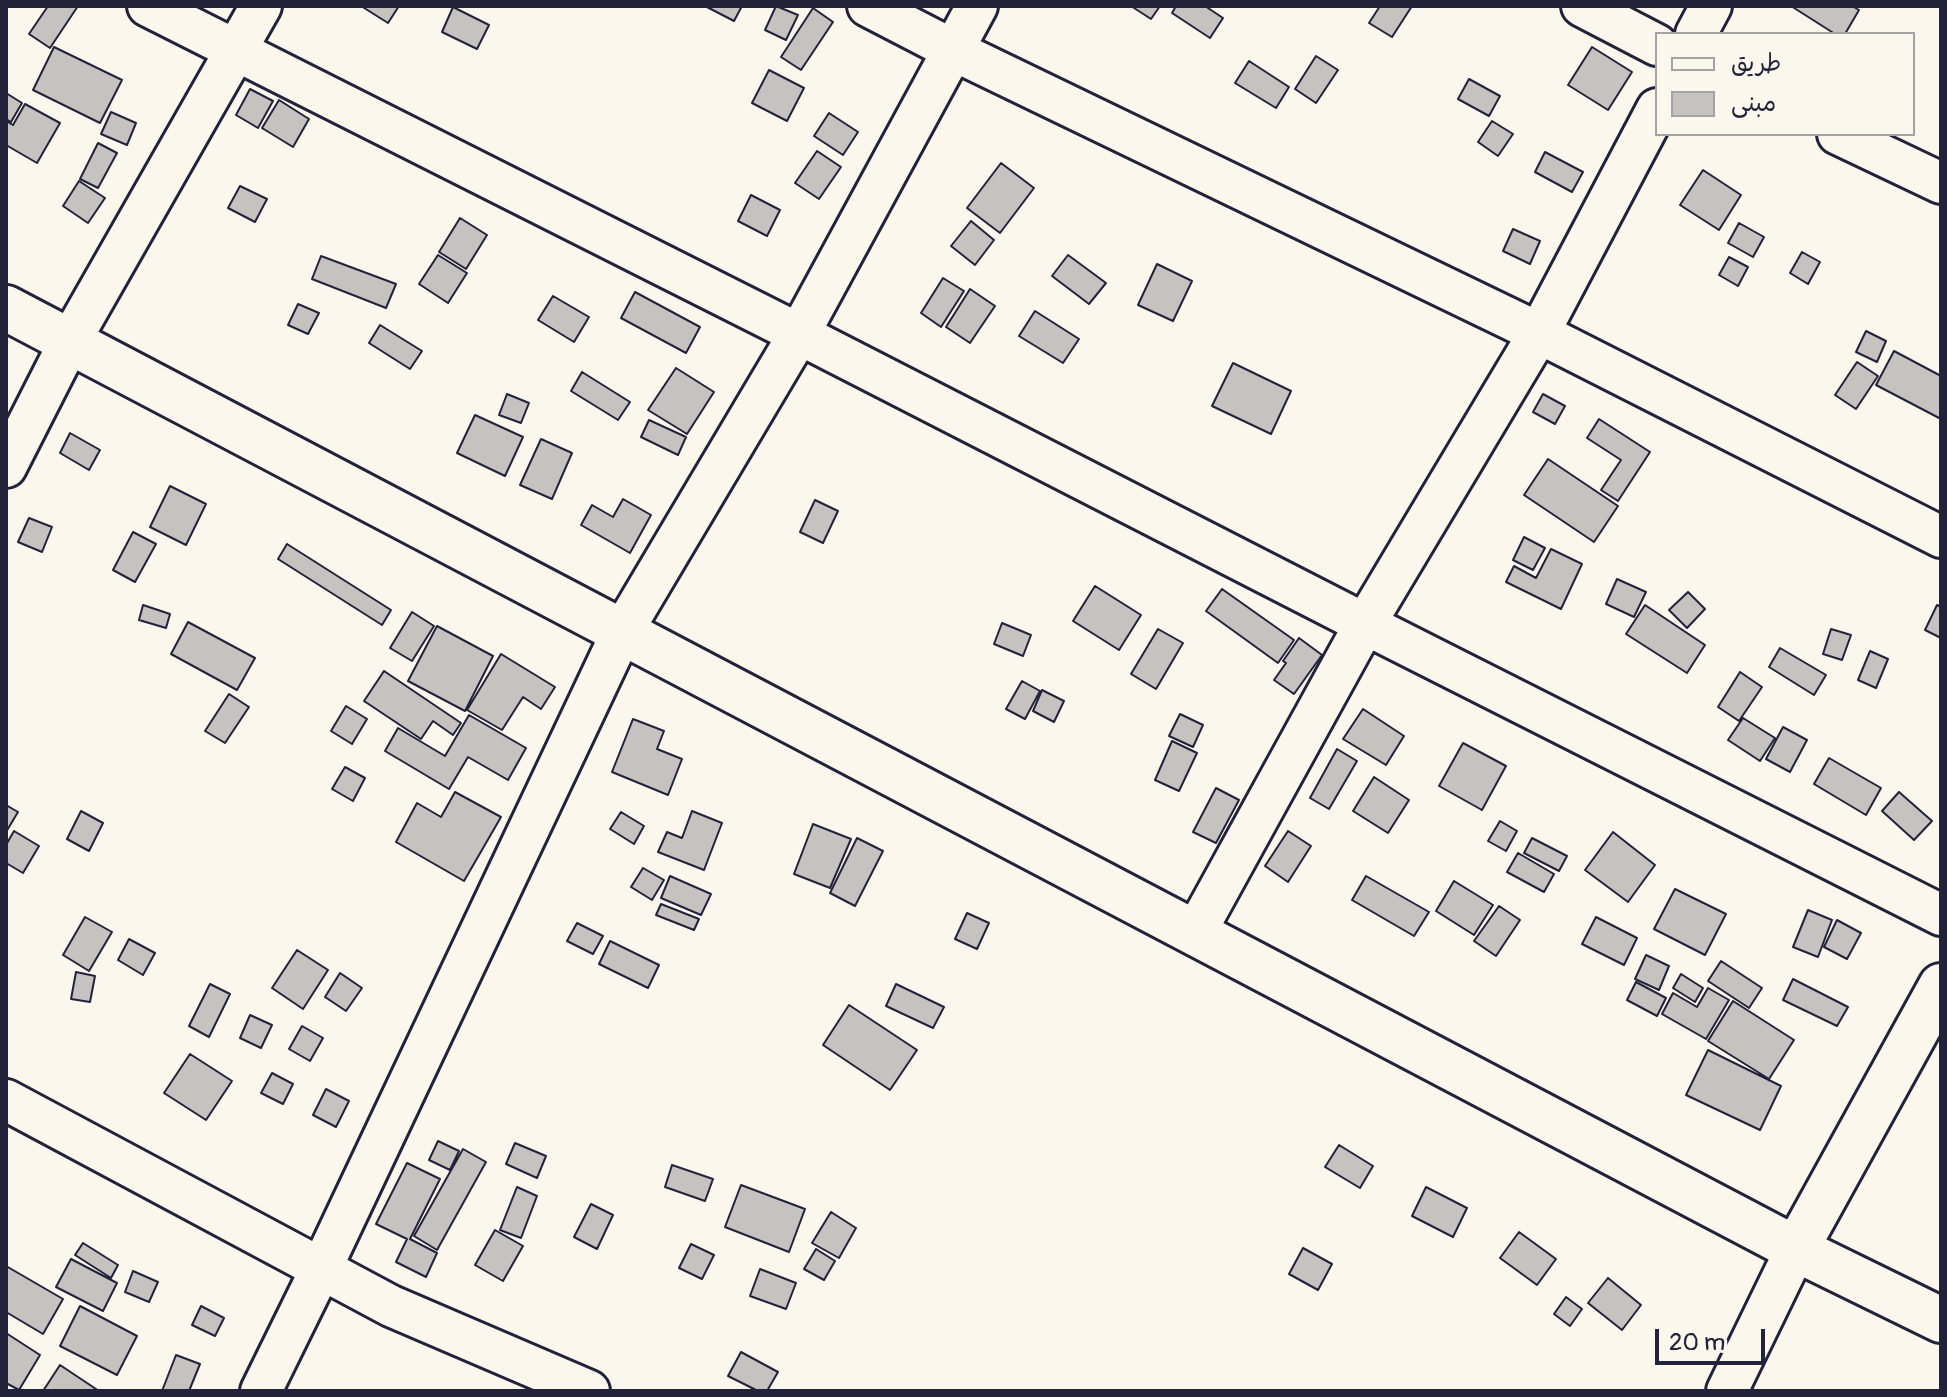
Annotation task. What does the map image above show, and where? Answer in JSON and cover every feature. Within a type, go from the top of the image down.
[{"type":"main road","points":[[6,308],[1796,1249],[1941,1320]]},
{"type":"main road","points":[[1796,1249],[1941,986]]},
{"type":"street","points":[[148,6],[1941,915]]},
{"type":"street","points":[[6,467],[70,341],[261,6]]},
{"type":"street","points":[[868,6],[1539,333],[1941,537]]},
{"type":"street","points":[[261,1391],[622,632],[799,334],[977,6]]},
{"type":"street","points":[[1582,6],[1655,44]]},
{"type":"street","points":[[1697,32],[1711,6]]},
{"type":"street","points":[[1195,933],[1365,624],[1539,333],[1655,113]]},
{"type":"street","points":[[1842,136],[1941,183]]},
{"type":"street","points":[[6,1100],[391,1306],[589,1391]]},
{"type":"street","points":[[1727,1391],[1796,1249]]},
{"type":"building","points":[[48,6],[78,6],[50,48],[29,34]]},
{"type":"building","points":[[361,6],[399,6],[388,23]]},
{"type":"building","points":[[705,6],[742,6],[734,21]]},
{"type":"building","points":[[776,6],[798,15],[786,40],[765,30]]},
{"type":"building","points":[[1131,6],[1160,6],[1151,19]]},
{"type":"building","points":[[1176,6],[1205,6],[1223,18],[1210,38],[1172,13]]},
{"type":"building","points":[[1380,6],[1412,6],[1392,37],[1369,23]]},
{"type":"building","points":[[1791,6],[1852,6],[1859,10],[1846,32],[1832,32]]},
{"type":"building","points":[[453,7],[489,25],[477,49],[442,32]]},
{"type":"building","points":[[813,8],[833,22],[801,70],[781,57]]},
{"type":"building","points":[[54,47],[122,80],[100,123],[33,90]]},
{"type":"building","points":[[1592,47],[1632,72],[1608,110],[1568,85]]},
{"type":"building","points":[[1316,56],[1338,70],[1316,103],[1295,89]]},
{"type":"building","points":[[1249,61],[1289,87],[1276,108],[1235,83]]},
{"type":"building","points":[[769,70],[804,88],[787,121],[752,103]]},
{"type":"building","points":[[1469,79],[1500,96],[1489,116],[1458,99]]},
{"type":"building","points":[[250,89],[273,101],[258,128],[236,115]]},
{"type":"building","points":[[6,93],[22,103],[11,122],[6,119]]},
{"type":"building","points":[[279,100],[309,119],[293,147],[262,128]]},
{"type":"building","points":[[25,104],[60,123],[37,163],[6,145],[6,121],[13,125]]},
{"type":"building","points":[[111,112],[136,123],[127,145],[101,134]]},
{"type":"building","points":[[829,113],[858,132],[843,155],[814,136]]},
{"type":"building","points":[[1492,121],[1513,134],[1498,156],[1478,142]]},
{"type":"building","points":[[98,143],[117,153],[98,188],[80,179]]},
{"type":"building","points":[[817,151],[841,167],[819,199],[795,183]]},
{"type":"building","points":[[1545,152],[1583,172],[1572,192],[1535,172]]},
{"type":"building","points":[[1001,163],[1034,188],[1000,233],[967,208]]},
{"type":"building","points":[[1703,170],[1741,195],[1719,230],[1680,205]]},
{"type":"building","points":[[79,181],[105,198],[88,223],[63,206]]},
{"type":"building","points":[[240,186],[267,199],[255,222],[228,208]]},
{"type":"building","points":[[751,195],[780,210],[767,236],[738,221]]},
{"type":"building","points":[[460,218],[487,235],[466,269],[439,252]]},
{"type":"building","points":[[971,221],[994,240],[975,265],[951,246]]},
{"type":"building","points":[[1739,223],[1764,237],[1753,257],[1728,243]]},
{"type":"building","points":[[1513,229],[1540,241],[1530,264],[1503,251]]},
{"type":"building","points":[[1802,252],[1820,262],[1808,284],[1790,273]]},
{"type":"building","points":[[438,255],[467,273],[448,303],[419,284]]},
{"type":"building","points":[[1068,255],[1106,283],[1089,304],[1052,276]]},
{"type":"building","points":[[321,256],[396,284],[386,308],[312,279]]},
{"type":"building","points":[[1729,257],[1748,267],[1738,286],[1719,275]]},
{"type":"building","points":[[1157,264],[1192,281],[1173,321],[1138,305]]},
{"type":"building","points":[[943,278],[964,291],[941,327],[921,313]]},
{"type":"building","points":[[970,289],[995,306],[970,343],[946,327]]},
{"type":"building","points":[[635,292],[700,327],[686,353],[621,318]]},
{"type":"building","points":[[553,296],[589,317],[574,342],[538,320]]},
{"type":"building","points":[[298,304],[319,313],[308,334],[288,325]]},
{"type":"building","points":[[1035,311],[1079,339],[1063,363],[1019,336]]},
{"type":"building","points":[[380,325],[422,351],[410,369],[369,343]]},
{"type":"building","points":[[1866,331],[1886,341],[1877,362],[1856,352]]},
{"type":"building","points":[[1894,351],[1941,376],[1941,419],[1876,385]]},
{"type":"building","points":[[1857,362],[1878,376],[1856,409],[1835,395]]},
{"type":"building","points":[[1233,363],[1291,391],[1271,434],[1212,406]]},
{"type":"building","points":[[676,368],[714,392],[687,434],[648,410]]},
{"type":"building","points":[[582,372],[630,402],[618,420],[571,391]]},
{"type":"building","points":[[507,394],[529,403],[521,423],[499,415]]},
{"type":"building","points":[[1543,394],[1565,406],[1555,424],[1533,412]]},
{"type":"building","points":[[475,415],[523,437],[505,476],[457,453]]},
{"type":"building","points":[[1599,419],[1650,452],[1618,501],[1601,490],[1621,460],[1587,438]]},
{"type":"building","points":[[649,420],[686,437],[678,455],[641,437]]},
{"type":"building","points":[[70,433],[100,450],[89,470],[60,453]]},
{"type":"building","points":[[541,439],[572,453],[552,499],[520,485]]},
{"type":"building","points":[[1548,459],[1618,506],[1594,542],[1524,495]]},
{"type":"building","points":[[170,486],[206,504],[186,545],[150,527]]},
{"type":"building","points":[[623,499],[651,515],[630,553],[581,525],[592,505],[613,517]]},
{"type":"building","points":[[815,500],[838,511],[823,543],[800,532]]},
{"type":"building","points":[[29,518],[52,527],[42,552],[18,542]]},
{"type":"building","points":[[133,532],[156,544],[135,582],[113,570]]},
{"type":"building","points":[[1524,537],[1545,548],[1533,570],[1513,560]]},
{"type":"building","points":[[287,544],[391,610],[382,625],[278,559]]},
{"type":"building","points":[[1551,549],[1582,564],[1561,609],[1506,582],[1514,566],[1536,578]]},
{"type":"building","points":[[1617,579],[1646,592],[1634,617],[1606,604]]},
{"type":"building","points":[[1095,586],[1141,615],[1119,650],[1073,621]]},
{"type":"building","points":[[1222,589],[1294,640],[1278,663],[1206,611]]},
{"type":"building","points":[[1688,592],[1705,609],[1687,628],[1669,610]]},
{"type":"building","points":[[143,605],[170,614],[166,628],[139,620]]},
{"type":"building","points":[[1645,605],[1705,645],[1687,673],[1626,634]]},
{"type":"building","points":[[1937,605],[1941,607],[1941,638],[1925,630]]},
{"type":"building","points":[[412,612],[434,626],[412,661],[390,648]]},
{"type":"building","points":[[188,622],[255,658],[237,690],[171,654]]},
{"type":"building","points":[[1002,623],[1031,635],[1023,656],[994,644]]},
{"type":"building","points":[[437,626],[493,656],[465,711],[408,681]]},
{"type":"building","points":[[1158,629],[1183,643],[1156,689],[1131,674]]},
{"type":"building","points":[[1831,629],[1851,635],[1842,660],[1823,654]]},
{"type":"building","points":[[1299,638],[1322,655],[1294,694],[1274,680]]},
{"type":"building","points":[[1780,648],[1826,675],[1814,695],[1769,667]]},
{"type":"building","points":[[1870,651],[1888,659],[1876,688],[1858,680]]},
{"type":"building","points":[[501,654],[555,687],[541,709],[523,697],[502,730],[467,710]]},
{"type":"building","points":[[384,671],[461,723],[453,735],[433,721],[421,739],[364,701]]},
{"type":"building","points":[[1740,672],[1762,687],[1739,721],[1718,707]]},
{"type":"building","points":[[1022,681],[1040,691],[1025,719],[1006,709]]},
{"type":"building","points":[[1042,690],[1064,701],[1054,722],[1033,711]]},
{"type":"building","points":[[229,694],[249,707],[225,743],[205,731]]},
{"type":"building","points":[[346,706],[367,719],[352,744],[331,731]]},
{"type":"building","points":[[1363,709],[1404,736],[1386,765],[1343,739]]},
{"type":"building","points":[[1180,714],[1203,725],[1193,747],[1169,736]]},
{"type":"building","points":[[469,715],[526,748],[508,780],[468,757],[449,789],[385,751],[398,728],[445,756]]},
{"type":"building","points":[[1743,718],[1775,738],[1760,761],[1728,740]]},
{"type":"building","points":[[633,719],[664,731],[657,749],[682,759],[668,795],[612,772]]},
{"type":"building","points":[[1783,727],[1807,740],[1790,772],[1766,759]]},
{"type":"building","points":[[1172,741],[1197,753],[1179,791],[1155,780]]},
{"type":"building","points":[[1463,743],[1506,766],[1482,810],[1439,786]]},
{"type":"building","points":[[1337,749],[1357,761],[1329,809],[1310,798]]},
{"type":"building","points":[[1829,758],[1881,788],[1866,815],[1814,784]]},
{"type":"building","points":[[345,767],[365,778],[353,801],[332,789]]},
{"type":"building","points":[[1374,777],[1409,800],[1388,833],[1353,811]]},
{"type":"building","points":[[1216,788],[1239,800],[1216,843],[1193,832]]},
{"type":"building","points":[[455,792],[501,817],[464,881],[396,842],[417,803],[441,817]]},
{"type":"building","points":[[1899,792],[1932,821],[1914,840],[1882,811]]},
{"type":"building","points":[[6,805],[18,812],[6,832]]},
{"type":"building","points":[[81,811],[103,823],[89,851],[67,839]]},
{"type":"building","points":[[692,811],[722,823],[704,870],[658,852],[667,832],[682,838]]},
{"type":"building","points":[[621,812],[644,826],[634,844],[610,829]]},
{"type":"building","points":[[1500,821],[1517,831],[1506,851],[1488,841]]},
{"type":"building","points":[[813,824],[851,839],[830,888],[794,874]]},
{"type":"building","points":[[14,831],[39,846],[23,873],[6,863],[6,845]]},
{"type":"building","points":[[1288,831],[1311,846],[1288,882],[1265,866]]},
{"type":"building","points":[[1613,832],[1655,865],[1628,902],[1585,870]]},
{"type":"building","points":[[857,838],[883,851],[855,906],[830,893]]},
{"type":"building","points":[[1532,838],[1567,856],[1559,871],[1524,853]]},
{"type":"building","points":[[1518,853],[1554,874],[1544,892],[1507,872]]},
{"type":"building","points":[[643,868],[664,880],[652,900],[631,887]]},
{"type":"building","points":[[670,876],[711,894],[701,915],[661,898]]},
{"type":"building","points":[[1366,876],[1429,912],[1414,936],[1352,900]]},
{"type":"building","points":[[1454,881],[1493,905],[1474,935],[1436,911]]},
{"type":"building","points":[[1675,889],[1726,914],[1705,955],[1654,929]]},
{"type":"building","points":[[661,904],[699,919],[694,930],[656,915]]},
{"type":"building","points":[[1499,906],[1520,920],[1496,956],[1474,941]]},
{"type":"building","points":[[1808,910],[1832,920],[1818,957],[1793,947]]},
{"type":"building","points":[[967,913],[989,923],[977,949],[955,939]]},
{"type":"building","points":[[85,917],[112,932],[89,971],[63,955]]},
{"type":"building","points":[[1596,917],[1637,938],[1624,965],[1582,944]]},
{"type":"building","points":[[1837,920],[1861,933],[1847,959],[1824,947]]},
{"type":"building","points":[[577,923],[603,936],[593,954],[567,941]]},
{"type":"building","points":[[129,939],[155,953],[143,975],[118,960]]},
{"type":"building","points":[[610,941],[659,965],[648,988],[599,964]]},
{"type":"building","points":[[297,950],[328,970],[303,1009],[272,988]]},
{"type":"building","points":[[1646,955],[1669,966],[1659,990],[1635,979]]},
{"type":"building","points":[[1721,961],[1762,988],[1749,1008],[1708,981]]},
{"type":"building","points":[[76,972],[95,976],[90,1002],[71,999]]},
{"type":"building","points":[[340,973],[362,988],[346,1011],[325,997]]},
{"type":"building","points":[[1681,974],[1703,988],[1695,1002],[1673,988]]},
{"type":"building","points":[[1793,979],[1848,1007],[1837,1026],[1783,1000]]},
{"type":"building","points":[[1636,982],[1666,998],[1657,1016],[1627,1000]]},
{"type":"building","points":[[210,984],[230,994],[209,1037],[189,1026]]},
{"type":"building","points":[[896,984],[944,1007],[933,1028],[886,1006]]},
{"type":"building","points":[[1708,988],[1729,1000],[1706,1039],[1662,1014],[1673,993],[1697,1007]]},
{"type":"building","points":[[1733,1001],[1794,1040],[1769,1079],[1708,1041]]},
{"type":"building","points":[[849,1005],[917,1050],[890,1090],[823,1045]]},
{"type":"building","points":[[250,1015],[272,1025],[261,1048],[240,1038]]},
{"type":"building","points":[[302,1026],[323,1038],[310,1061],[289,1049]]},
{"type":"building","points":[[1708,1050],[1781,1086],[1760,1130],[1686,1095]]},
{"type":"building","points":[[190,1054],[232,1081],[206,1120],[164,1093]]},
{"type":"building","points":[[272,1073],[293,1084],[283,1104],[261,1093]]},
{"type":"building","points":[[326,1089],[349,1101],[336,1127],[313,1115]]},
{"type":"building","points":[[438,1141],[459,1151],[450,1170],[429,1160]]},
{"type":"building","points":[[515,1143],[546,1156],[537,1178],[506,1164]]},
{"type":"building","points":[[1339,1145],[1373,1166],[1360,1188],[1325,1167]]},
{"type":"building","points":[[463,1149],[486,1162],[437,1250],[414,1236]]},
{"type":"building","points":[[407,1163],[440,1179],[410,1239],[437,1253],[426,1277],[396,1262],[407,1239],[376,1224]]},
{"type":"building","points":[[672,1165],[713,1179],[705,1201],[665,1187]]},
{"type":"building","points":[[741,1185],[805,1209],[789,1252],[725,1227]]},
{"type":"building","points":[[517,1187],[537,1196],[521,1238],[500,1230]]},
{"type":"building","points":[[1426,1187],[1467,1208],[1453,1237],[1412,1216]]},
{"type":"building","points":[[591,1204],[613,1215],[597,1249],[574,1237]]},
{"type":"building","points":[[831,1212],[856,1228],[839,1258],[812,1243]]},
{"type":"building","points":[[495,1230],[523,1246],[503,1281],[475,1265]]},
{"type":"building","points":[[1519,1232],[1556,1259],[1537,1285],[1500,1258]]},
{"type":"building","points":[[83,1243],[118,1265],[111,1278],[75,1255]]},
{"type":"building","points":[[691,1244],[714,1255],[702,1279],[679,1268]]},
{"type":"building","points":[[1303,1248],[1332,1264],[1318,1290],[1289,1274]]},
{"type":"building","points":[[816,1249],[835,1261],[824,1280],[804,1269]]},
{"type":"building","points":[[71,1259],[117,1283],[103,1311],[56,1287]]},
{"type":"building","points":[[6,1266],[63,1299],[43,1334],[6,1312]]},
{"type":"building","points":[[760,1269],[796,1283],[786,1309],[750,1296]]},
{"type":"building","points":[[133,1271],[158,1282],[149,1302],[125,1292]]},
{"type":"building","points":[[1608,1278],[1641,1305],[1622,1330],[1588,1303]]},
{"type":"building","points":[[1566,1297],[1582,1309],[1570,1326],[1554,1314]]},
{"type":"building","points":[[80,1306],[137,1336],[117,1375],[60,1346]]},
{"type":"building","points":[[201,1306],[224,1318],[215,1336],[192,1325]]},
{"type":"building","points":[[6,1333],[40,1355],[19,1390],[6,1383]]},
{"type":"building","points":[[741,1352],[778,1372],[767,1391],[758,1391],[728,1376]]},
{"type":"building","points":[[176,1355],[200,1364],[189,1391],[162,1391]]},
{"type":"building","points":[[60,1365],[99,1391],[43,1391]]}]
